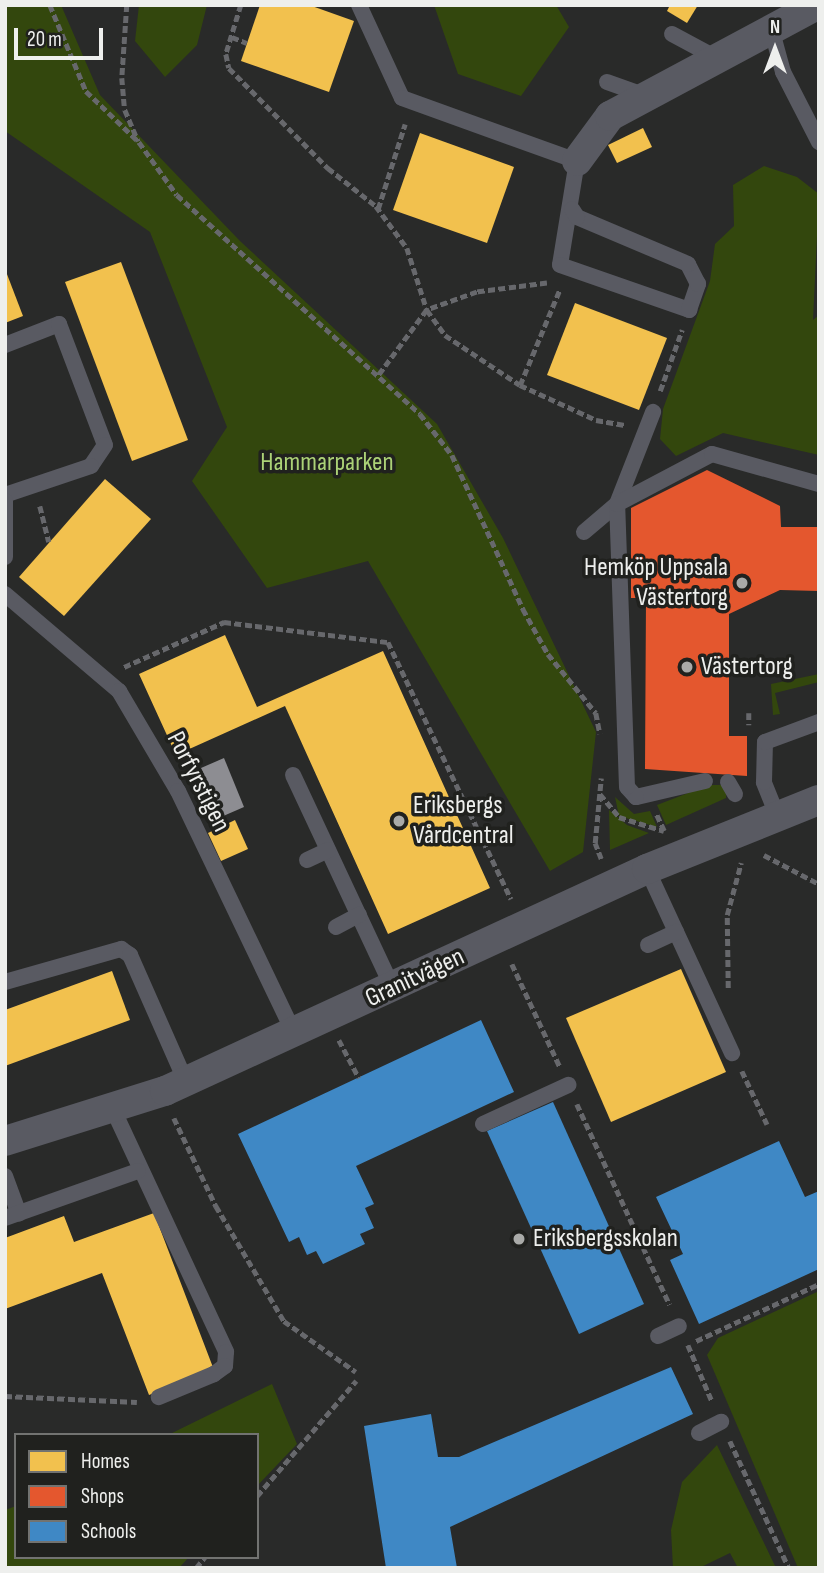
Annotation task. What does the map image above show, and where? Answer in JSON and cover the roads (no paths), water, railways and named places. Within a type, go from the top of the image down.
[{"type":"street","points":[[577,162],[610,116],[713,56],[817,5]]},
{"type":"street","name":"Granitvägen","points":[[5,1141],[175,1086],[647,869],[819,800]]},
{"type":"lane","points":[[359,5],[402,98],[577,162],[572,209],[561,265],[689,310],[698,284],[688,264],[577,218],[572,209]]},
{"type":"lane","points":[[771,28],[783,72],[819,142]]},
{"type":"lane","points":[[672,34],[713,56]]},
{"type":"lane","points":[[607,82],[646,96]]},
{"type":"lane","points":[[5,345],[59,324],[105,445],[91,466],[5,495]]},
{"type":"lane","points":[[653,412],[617,504],[627,787],[636,797],[705,781]]},
{"type":"lane","points":[[584,531],[617,504],[712,454],[819,484]]},
{"type":"lane","points":[[5,501],[5,557]]},
{"type":"lane","name":"Porfyrstigen","points":[[5,594],[120,691],[178,791],[294,1033]]},
{"type":"lane","points":[[777,815],[764,782],[765,742],[819,722]]},
{"type":"lane","points":[[293,775],[393,988]]},
{"type":"lane","points":[[307,860],[328,850]]},
{"type":"lane","points":[[647,869],[732,1053]]},
{"type":"lane","points":[[336,927],[359,915]]},
{"type":"lane","points":[[648,945],[676,932]]},
{"type":"lane","points":[[5,982],[121,949],[130,955],[175,1086]]},
{"type":"lane","points":[[483,1124],[568,1085]]},
{"type":"lane","points":[[113,1107],[138,1171],[226,1352],[225,1366],[214,1374],[159,1397]]},
{"type":"lane","points":[[5,1176],[12,1216],[138,1171]]},
{"type":"lane","points":[[658,1335],[679,1326]]},
{"type":"lane","points":[[699,1433],[721,1422]]},
{"type":"place","name":"Hemköp Uppsala Västertorg","points":[[742,583]]},
{"type":"place","name":"Västertorg","points":[[687,667]]},
{"type":"place","name":"Eriksbergs Vårdcentral","points":[[399,821]]},
{"type":"place","name":"Eriksbergsskolan","points":[[519,1239]]},
{"type":"park label","name":"Hammarparken","points":[[327,463]]}]
